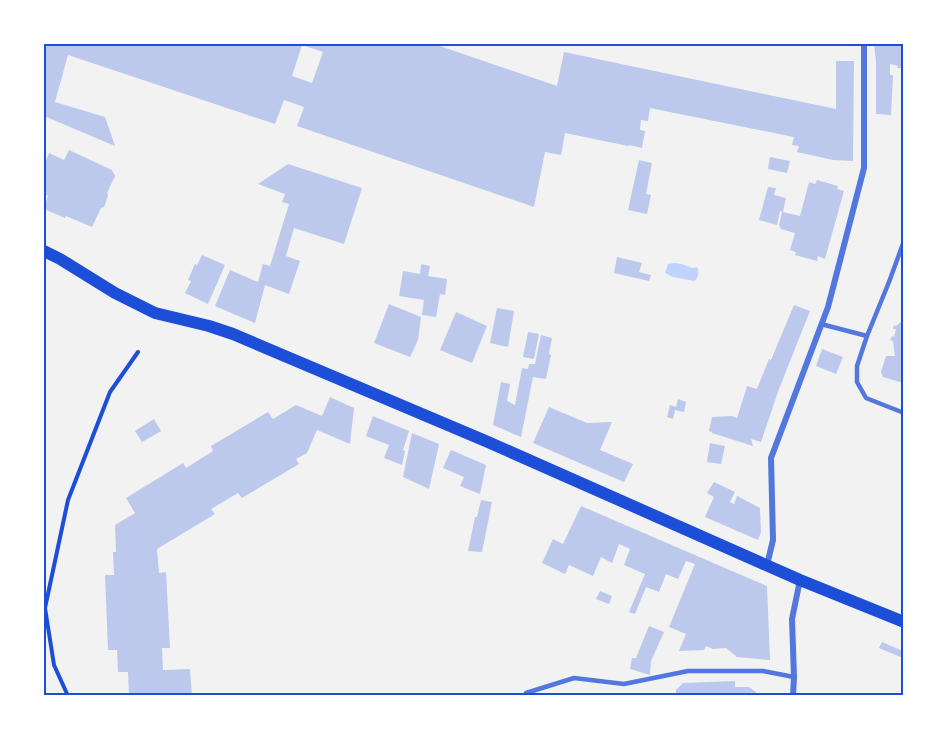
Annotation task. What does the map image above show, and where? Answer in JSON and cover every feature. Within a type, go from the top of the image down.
[{"type":"main road","points":[[44,251],[155,313],[233,334],[488,442],[800,580],[903,622]]},
{"type":"street","points":[[767,565],[773,540],[771,458],[828,307],[864,168],[864,44]]},
{"type":"street","points":[[793,696],[792,619],[800,580]]},
{"type":"lane","points":[[903,241],[857,366],[857,382],[866,398],[903,413]]},
{"type":"lane","points":[[822,324],[867,336]]},
{"type":"lane","points":[[526,693],[574,678],[624,684],[688,670],[763,671],[794,677]]},
{"type":"path","points":[[68,696],[54,665],[45,608],[68,500],[110,392],[138,352]]},
{"type":"water","points":[[675,263],[692,268],[697,267],[697,278],[694,281],[665,273],[668,264]]},
{"type":"building","points":[[44,44],[434,44],[557,86],[564,52],[836,109],[836,61],[854,61],[853,161],[833,160],[797,152],[799,146],[792,145],[794,137],[650,108],[648,121],[641,120],[640,130],[645,131],[642,148],[565,133],[561,155],[545,152],[534,207],[297,126],[304,107],[284,100],[275,124],[68,55],[55,102],[105,117],[115,146],[44,116]],"holes":[[[302,45],[323,52],[312,83],[292,76]]]},
{"type":"building","points":[[874,44],[903,44],[903,68],[890,64],[890,75],[893,75],[891,115],[876,114]]},
{"type":"building","points":[[69,150],[112,170],[115,176],[107,193],[104,207],[101,208],[92,227],[44,209],[48,196],[44,193],[44,165],[49,153],[64,160]]},
{"type":"building","points":[[770,157],[790,161],[787,173],[768,169]]},
{"type":"building","points":[[639,160],[652,163],[646,194],[651,195],[647,214],[628,210]]},
{"type":"building","points":[[288,164],[362,188],[344,244],[294,228],[286,256],[300,261],[289,294],[265,285],[255,323],[215,306],[230,270],[258,282],[263,264],[270,266],[289,204],[282,202],[285,194],[258,184]]},
{"type":"building","points":[[817,180],[838,186],[837,189],[844,191],[825,259],[818,256],[817,261],[795,255],[796,252],[790,250],[795,233],[781,229],[779,225],[782,212],[780,211],[777,225],[759,220],[768,187],[776,188],[774,195],[786,198],[783,212],[800,216],[809,182],[815,184]]},
{"type":"building","points":[[202,255],[225,265],[208,304],[185,293],[195,264],[197,265]]},
{"type":"building","points":[[617,257],[642,263],[639,272],[651,275],[649,281],[614,273]]},
{"type":"building","points":[[421,264],[430,266],[428,276],[447,279],[445,295],[440,294],[436,317],[422,315],[424,300],[399,296],[403,271],[420,274]]},
{"type":"building","points":[[389,304],[421,317],[418,340],[410,357],[374,343]]},
{"type":"building","points":[[794,305],[810,311],[761,442],[751,439],[753,446],[712,433],[709,431],[712,417],[737,418],[747,386],[757,389]]},
{"type":"building","points":[[497,308],[514,311],[508,347],[490,343]]},
{"type":"building","points":[[456,312],[487,326],[472,363],[440,350]]},
{"type":"building","points":[[903,320],[903,383],[883,377],[881,372],[886,356],[895,356],[893,341],[890,340],[892,336],[894,337],[896,329],[893,329],[894,325],[896,326]]},
{"type":"building","points":[[528,332],[539,334],[534,359],[523,357]]},
{"type":"building","points":[[541,335],[552,338],[549,354],[551,355],[546,379],[533,377],[521,437],[493,425],[501,382],[510,384],[507,401],[515,405],[522,368],[528,369],[529,364],[535,364]]},
{"type":"building","points":[[822,349],[843,357],[836,374],[816,366]]},
{"type":"building","points":[[330,397],[354,408],[350,444],[317,430],[307,453],[296,459],[299,464],[242,498],[238,493],[211,509],[215,514],[157,549],[159,573],[166,572],[170,648],[162,648],[163,670],[190,669],[192,696],[129,696],[128,672],[118,672],[117,650],[108,650],[105,575],[114,575],[115,525],[135,513],[126,498],[183,463],[186,468],[213,451],[211,446],[268,412],[273,419],[296,405],[322,416]]},
{"type":"building","points":[[678,399],[686,402],[684,412],[675,410],[673,419],[667,417],[670,405],[676,407]]},
{"type":"building","points":[[549,407],[587,423],[612,422],[600,450],[633,464],[624,482],[533,443]]},
{"type":"building","points":[[373,416],[409,431],[403,450],[405,451],[402,465],[384,458],[389,445],[366,436]]},
{"type":"building","points":[[154,419],[161,431],[142,442],[135,431]]},
{"type":"building","points":[[412,433],[439,444],[429,489],[403,477]]},
{"type":"building","points":[[710,443],[725,446],[721,464],[707,462]]},
{"type":"building","points":[[451,450],[486,465],[480,494],[460,486],[464,477],[443,468]]},
{"type":"building","points":[[714,482],[735,492],[730,502],[734,504],[737,496],[760,508],[761,532],[758,540],[705,517],[714,497],[707,493]]},
{"type":"building","points":[[481,500],[492,502],[482,552],[468,551],[475,517],[477,517]]},
{"type":"building","points":[[581,506],[767,586],[770,660],[737,657],[726,648],[713,649],[706,646],[704,650],[679,651],[686,634],[669,627],[695,564],[686,561],[678,579],[666,574],[659,592],[646,587],[635,614],[629,612],[645,574],[624,565],[630,549],[619,544],[612,563],[601,557],[593,576],[569,565],[565,574],[542,563],[553,539],[563,544]]},
{"type":"building","points":[[600,591],[612,596],[609,604],[596,599]]},
{"type":"building","points":[[649,626],[664,632],[651,661],[650,675],[630,669],[632,658],[636,658]]},
{"type":"building","points":[[882,642],[903,651],[903,658],[879,648]]},
{"type":"building","points":[[735,681],[735,687],[749,687],[756,692],[756,696],[676,696],[676,690],[683,683]]}]
